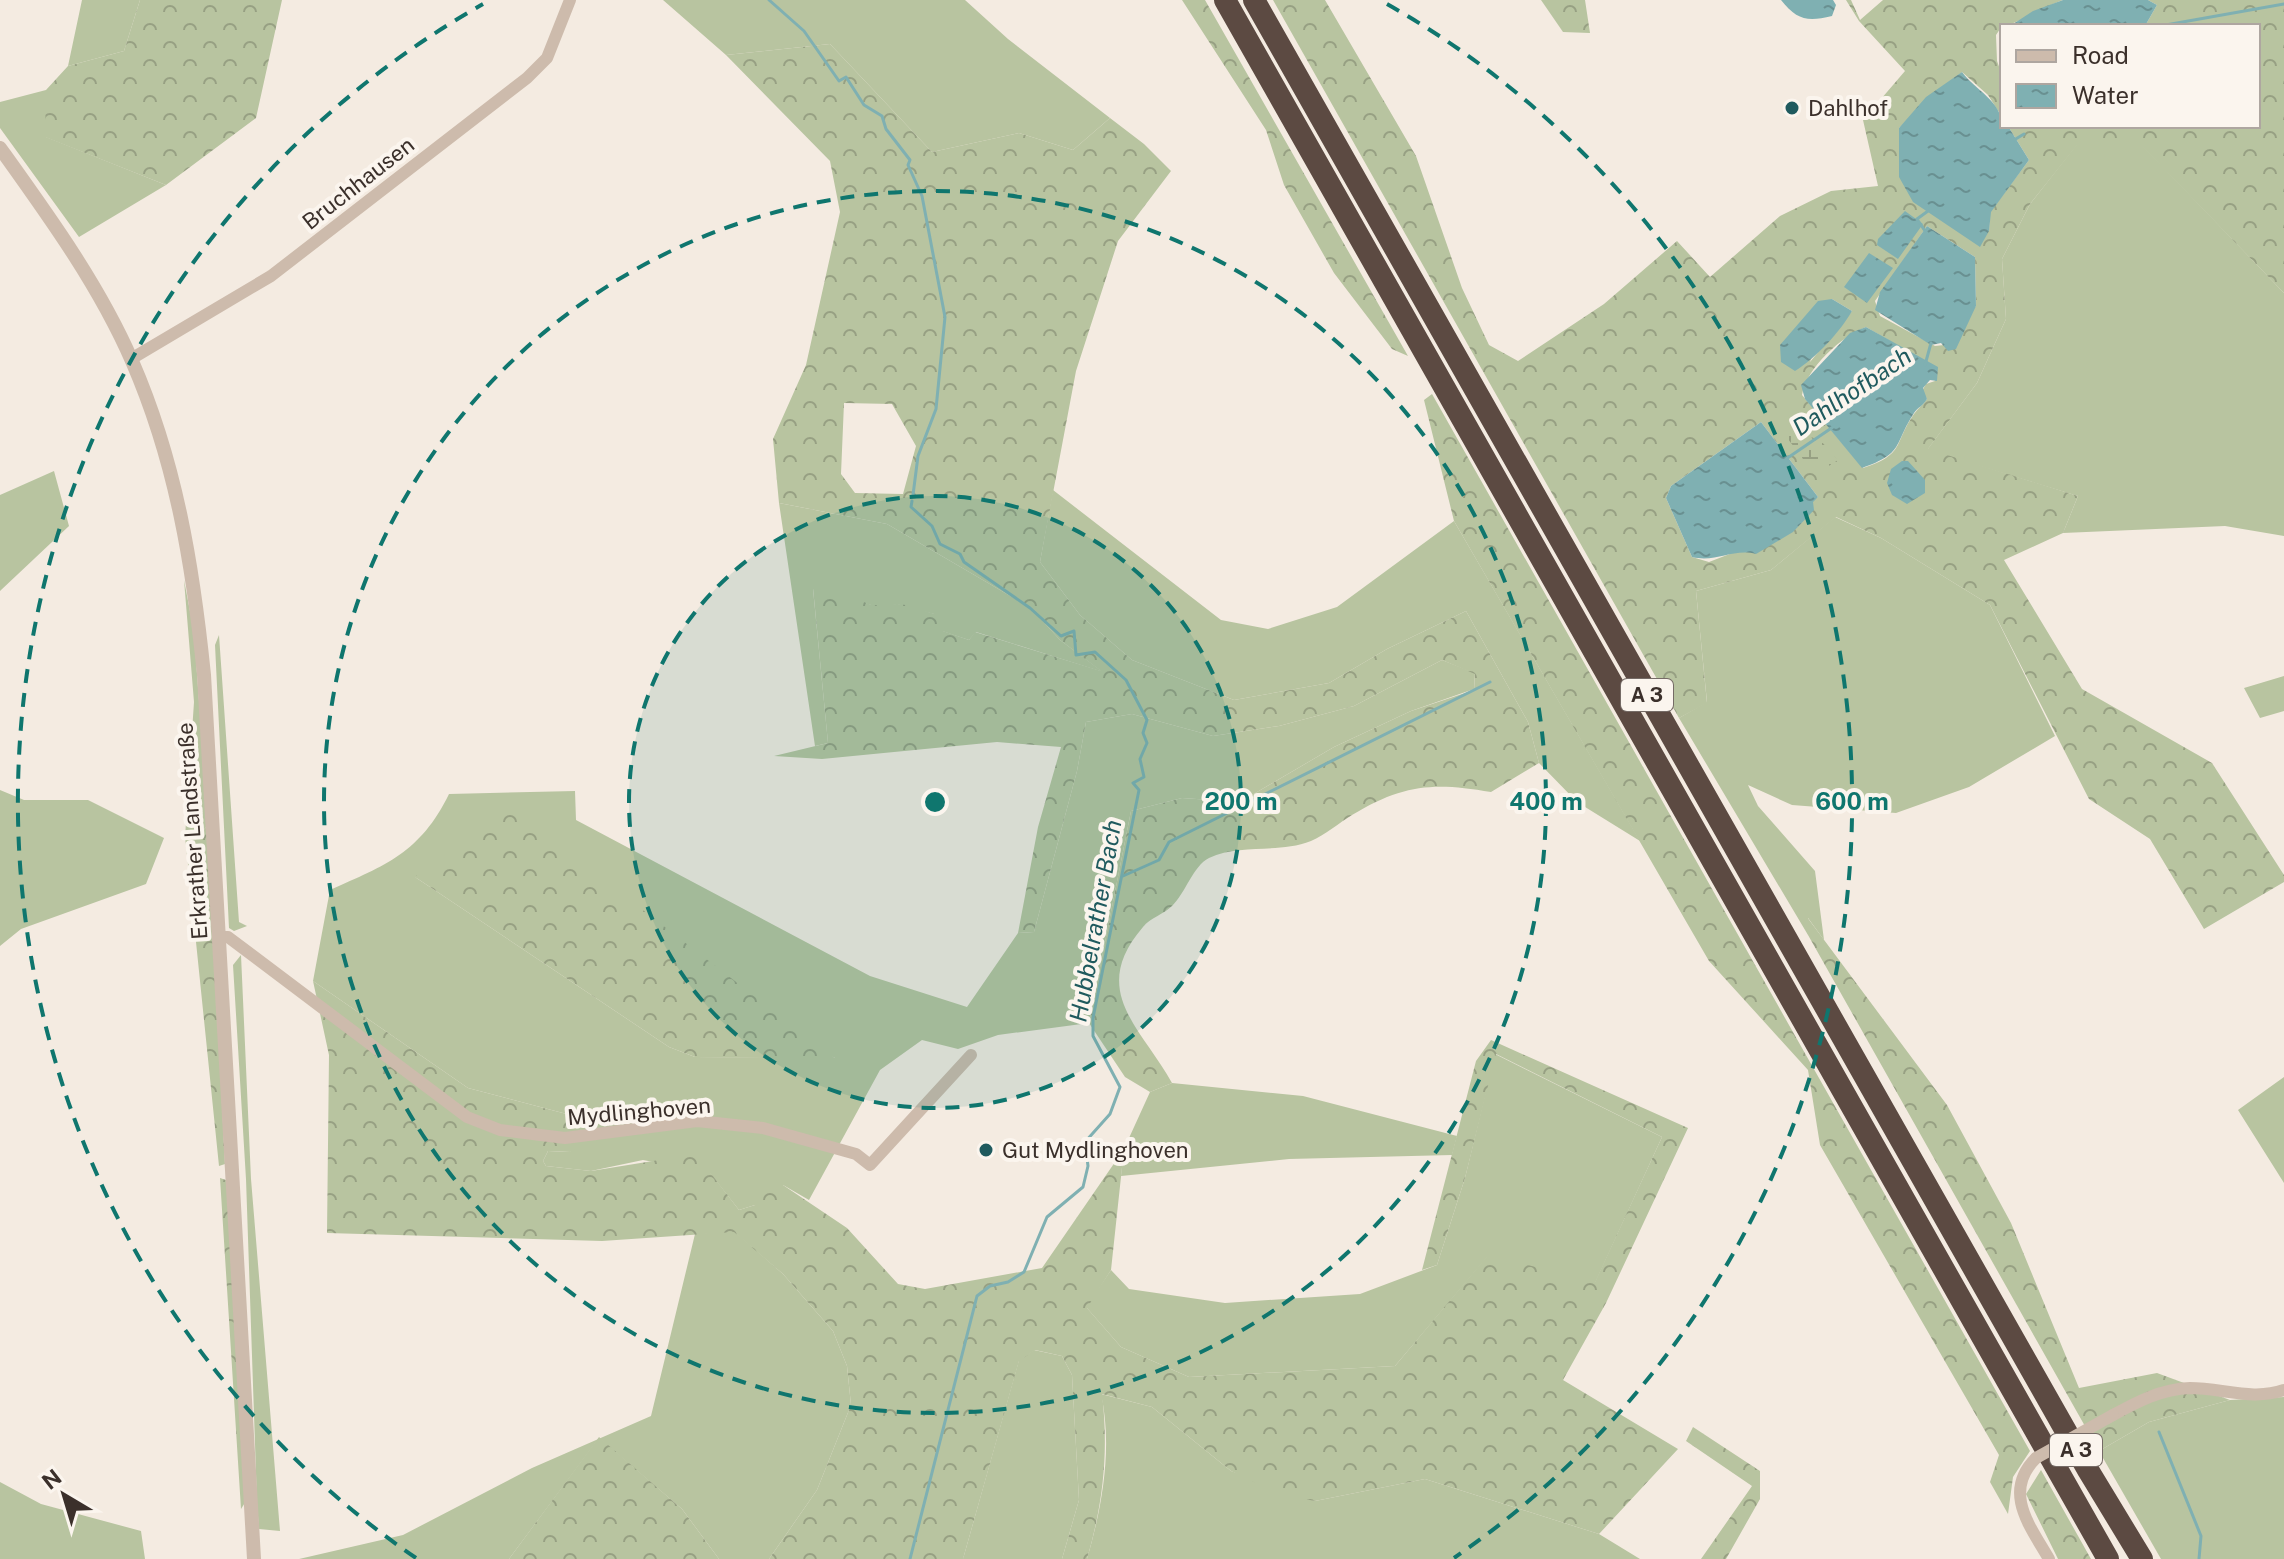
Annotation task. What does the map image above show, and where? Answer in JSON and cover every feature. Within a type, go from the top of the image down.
[{"type":"highway","name":"A 3","points":[[1225,0],[2108,1559]]},
{"type":"highway","name":"A 3","points":[[1254,0],[2072,1443],[2142,1559]]},
{"type":"street","name":"Bruchhausen","points":[[131,359],[271,276],[527,78],[547,58],[570,0]]},
{"type":"street","name":"Erkrather Landstraße","points":[[0,148],[76,260],[131,359],[171,470],[196,593],[221,937],[254,1559]]},
{"type":"street","name":"Mydlinghoven","points":[[221,937],[228,937],[467,1117],[500,1130],[565,1138],[697,1121],[750,1126],[856,1154],[870,1165],[971,1055]]},
{"type":"street","points":[[2049,1559],[2020,1507],[2024,1474],[2036,1458],[2113,1415],[2165,1391],[2189,1388],[2256,1396],[2284,1390]]},
{"type":"green space","points":[[82,0],[140,0],[124,51],[68,66]]},
{"type":"green space","points":[[140,0],[282,0],[256,118],[166,185],[45,137],[46,90],[68,66],[124,51]]},
{"type":"green space","points":[[663,0],[965,0],[1008,39],[1110,118],[1073,150],[1019,133],[932,152],[830,44],[726,55]]},
{"type":"green space","points":[[1182,0],[1205,0],[1408,356],[1392,349],[1334,273],[1284,185],[1266,130]]},
{"type":"green space","points":[[1273,0],[1325,0],[1416,156],[1462,288],[1489,345],[1518,361],[1604,304],[1677,241],[1710,277],[1780,216],[1831,191],[1878,186],[1863,120],[1905,71],[1859,21],[1846,0],[1851,0],[1860,20],[1883,0],[2063,0],[2014,23],[2000,24],[1996,35],[2000,114],[1988,95],[1962,72],[1899,128],[1900,153],[1989,231],[1990,212],[2029,160],[2009,128],[2260,128],[2260,24],[2146,24],[2157,5],[2148,0],[2284,0],[2284,293],[2137,141],[2078,144],[2030,204],[2002,259],[2006,319],[1977,383],[1928,449],[2078,496],[2063,533],[2004,560],[2082,689],[2212,763],[2284,875],[2284,882],[2204,929],[2150,839],[2089,799],[1990,605],[1881,538],[1836,517],[1771,570],[1696,591],[1707,703],[1679,718]],"holes":[[[1927,226],[1975,257],[1976,306],[1944,345],[1935,346],[1880,316],[1875,301]],[[1832,299],[1852,311],[1810,362]],[[1866,327],[1928,363],[1935,381],[1926,384],[1922,391],[1927,399],[1914,414],[1897,447],[1886,458],[1863,468],[1802,395],[1810,374],[1826,354]],[[1761,422],[1818,497],[1740,550],[1709,562],[1692,557],[1666,498],[1671,486]]]},
{"type":"green space","points":[[1541,0],[1585,0],[1590,33],[1563,32]]},
{"type":"green space","points":[[830,44],[932,152],[1019,133],[1073,150],[1110,118],[1144,144],[1171,171],[1118,241],[1076,371],[1040,562],[1080,615],[1132,660],[1234,700],[1329,683],[1387,649],[1466,611],[1528,722],[1539,763],[1491,792],[1452,787],[1403,791],[1370,805],[1311,841],[1286,847],[1221,853],[1203,862],[1172,906],[1143,927],[1127,950],[1120,970],[1120,990],[1125,1008],[1172,1083],[1150,1092],[1125,1077],[1089,1023],[1131,811],[1182,798],[1240,802],[1334,747],[1411,711],[1474,690],[1475,674],[1442,660],[1354,706],[1279,726],[1213,736],[1132,714],[1086,722],[1077,771],[1034,932],[1018,933],[1038,827],[1061,747],[997,742],[822,759],[774,756],[828,743],[813,588],[852,591],[873,605],[911,606],[935,614],[943,631],[969,640],[975,632],[1101,671],[1060,640],[1031,608],[887,524],[779,503],[773,439],[806,365],[840,212],[830,161],[726,55]],"holes":[[[844,403],[892,404],[916,446],[903,494],[855,493],[841,474]]]},
{"type":"green space","points":[[46,90],[46,137],[166,185],[79,237],[0,128],[0,102]]},
{"type":"green space","points":[[2137,140],[2284,293],[2284,536],[2225,526],[2063,533],[2078,496],[1927,450],[1977,383],[2006,319],[2002,259],[2030,204],[2078,143]]},
{"type":"green space","points":[[1432,394],[2030,1451],[2013,1477],[2008,1514],[1990,1482],[1999,1455],[1820,1145],[1808,1070],[1709,961],[1454,521],[1424,400]]},
{"type":"green space","points":[[1801,418],[1813,440],[1821,441],[1838,460],[1815,475],[1779,427],[1783,419]]},
{"type":"green space","points":[[54,471],[69,526],[0,591],[0,495]]},
{"type":"green space","points":[[1053,490],[1221,620],[1268,629],[1337,607],[1454,521],[1640,841],[1577,802],[1539,763],[1528,722],[1466,611],[1387,649],[1329,683],[1234,700],[1132,660],[1080,615],[1040,562]]},
{"type":"green space","points":[[779,503],[887,524],[1031,608],[1060,640],[1103,672],[976,632],[969,640],[942,631],[934,614],[897,604],[882,608],[813,589],[828,743],[815,746]]},
{"type":"green space","points":[[1835,517],[1881,538],[1990,605],[2055,736],[1969,787],[1896,813],[1792,805],[1748,785],[1758,806],[1815,871],[1824,940],[1808,918],[1808,935],[1679,718],[1707,702],[1696,591],[1771,570]]},
{"type":"green space","points":[[184,580],[194,632],[208,825],[193,842],[188,864],[185,837],[194,702]]},
{"type":"green space","points":[[219,635],[239,922],[247,926],[234,931],[229,928],[215,645]]},
{"type":"green space","points":[[1442,660],[1475,673],[1474,689],[1411,711],[1334,747],[1240,802],[1182,798],[1131,811],[1089,1023],[998,1035],[958,1049],[922,1040],[880,1070],[809,1200],[783,1185],[755,1205],[739,1210],[710,1173],[643,1160],[591,1171],[546,1166],[543,1161],[548,1151],[570,1152],[578,1117],[468,1088],[313,981],[330,890],[400,855],[426,830],[449,794],[575,791],[576,820],[870,976],[967,1007],[1018,933],[1034,932],[1077,771],[1086,722],[1132,714],[1213,736],[1279,726],[1354,706]],"holes":[[[415,877],[835,1058],[695,1057],[669,1047]]]},
{"type":"green space","points":[[2284,676],[2284,711],[2260,718],[2244,688]]},
{"type":"green space","points":[[0,790],[24,800],[88,800],[164,838],[146,884],[21,929],[0,946]]},
{"type":"green space","points":[[504,803],[836,1059],[695,1057],[669,1047],[415,877]]},
{"type":"green space","points":[[208,825],[225,1164],[219,1166],[188,864],[193,842]]},
{"type":"green space","points":[[1807,917],[1947,1105],[2011,1223],[2079,1388],[2157,1373],[2230,1400],[2149,1422],[2099,1451],[1808,935]]},
{"type":"green space","points":[[241,955],[251,1179],[280,1531],[259,1529],[257,1503],[246,1179],[233,965]]},
{"type":"green space","points":[[313,981],[468,1088],[578,1117],[582,1121],[582,1140],[570,1152],[548,1151],[543,1161],[546,1166],[591,1171],[696,1154],[739,1210],[755,1205],[756,1192],[766,1183],[783,1185],[847,1228],[898,1284],[925,1289],[1042,1268],[1124,1149],[1111,1270],[1087,1308],[1121,1347],[1189,1377],[1395,1366],[1488,1255],[1595,1282],[1662,1137],[1496,1054],[1465,1178],[1437,1265],[1422,1270],[1476,1061],[1491,1040],[1688,1128],[1606,1303],[1563,1380],[1678,1449],[1599,1534],[1425,1479],[1315,1501],[1280,1494],[1231,1471],[1152,1407],[1102,1394],[1105,1457],[1093,1538],[1087,1559],[1062,1559],[1079,1500],[1072,1375],[1062,1356],[1035,1350],[1019,1361],[963,1559],[769,1559],[817,1490],[851,1405],[847,1366],[833,1331],[783,1274],[734,1232],[602,1241],[327,1233],[329,1055]]},
{"type":"green space","points":[[1495,1054],[1662,1137],[1595,1283],[1488,1256],[1395,1366],[1189,1377],[1121,1347],[1086,1307],[1111,1270],[1129,1289],[1225,1303],[1360,1294],[1437,1265],[1465,1178]]},
{"type":"green space","points":[[2284,1077],[2284,1183],[2238,1110]]},
{"type":"green space","points":[[1172,1083],[1303,1096],[1457,1136],[1452,1155],[1289,1159],[1121,1176],[1124,1149],[1150,1092]]},
{"type":"green space","points":[[220,1178],[229,1181],[246,1501],[241,1509]]},
{"type":"green space","points":[[734,1231],[783,1274],[833,1331],[847,1366],[851,1405],[817,1490],[769,1559],[719,1559],[682,1509],[600,1438],[651,1416],[695,1234]]},
{"type":"green space","points":[[1034,1350],[1062,1356],[1072,1375],[1079,1500],[1062,1559],[963,1559],[1019,1360]]},
{"type":"green space","points":[[1101,1394],[1152,1407],[1231,1471],[1315,1501],[1425,1479],[1599,1534],[1640,1559],[1087,1559],[1097,1519],[1106,1456]]},
{"type":"green space","points":[[2284,1397],[2284,1559],[2161,1559],[2099,1451],[2149,1422],[2230,1400]]},
{"type":"green space","points":[[1693,1427],[1760,1471],[1760,1499],[1726,1559],[1701,1559],[1752,1486],[1686,1441]]},
{"type":"green space","points":[[599,1437],[682,1509],[719,1559],[509,1559]]},
{"type":"green space","points":[[598,1439],[509,1559],[299,1559],[403,1535],[532,1468]]},
{"type":"green space","points":[[2041,1470],[2091,1559],[2058,1559],[2026,1494]]},
{"type":"green space","points":[[0,1482],[41,1504],[141,1531],[145,1559],[0,1559]]},
{"type":"water","points":[[1781,0],[1833,0],[1836,5],[1832,16],[1809,19],[1792,12]]},
{"type":"water","points":[[2063,0],[2148,0],[2157,5],[2146,24],[2013,24],[2033,11]]},
{"type":"water","points":[[1962,72],[1993,103],[2000,115],[2000,128],[2009,128],[2029,160],[1991,212],[1989,231],[1980,247],[1913,202],[1899,177],[1899,128],[1926,97]]},
{"type":"water","points":[[1905,211],[1923,224],[1898,259],[1877,245],[1878,239]]},
{"type":"water","points":[[1927,226],[1975,257],[1976,306],[1956,349],[1948,351],[1941,343],[1931,345],[1875,310],[1880,292]]},
{"type":"water","points":[[1869,253],[1893,268],[1867,303],[1844,287]]},
{"type":"water","points":[[1832,299],[1852,311],[1834,336],[1795,371],[1781,362],[1780,345],[1818,301]]},
{"type":"water","points":[[1866,327],[1938,367],[1937,381],[1930,380],[1923,388],[1927,399],[1914,413],[1896,447],[1885,458],[1862,468],[1805,399],[1801,385],[1850,333]]},
{"type":"water","points":[[1761,422],[1818,497],[1813,502],[1814,510],[1793,532],[1756,554],[1692,557],[1666,498],[1671,486]]},
{"type":"water","points":[[1902,461],[1908,461],[1925,480],[1925,493],[1907,504],[1892,495],[1887,483],[1891,469]]},
{"type":"waterway","name":"Hubbelrather Bach","points":[[769,0],[804,31],[839,81],[846,77],[864,105],[882,116],[886,129],[910,160],[908,165],[922,196],[945,317],[936,409],[918,456],[913,495]]},
{"type":"waterway","name":"Dahlhofbach","points":[[2171,24],[2284,4]]},
{"type":"waterway","name":"Dahlhofbach","points":[[2014,140],[2024,134]]},
{"type":"waterway","name":"Dahlhofbach","points":[[1925,231],[1917,219],[1928,211]]},
{"type":"waterway","name":"Dahlhofbach","points":[[1925,365],[1931,343]]},
{"type":"waterway","name":"Dahlhofbach","points":[[1786,459],[1833,427]]},
{"type":"waterway","name":"Hubbelrather Bach","points":[[910,1559],[977,1296],[990,1286],[1008,1282],[1024,1272],[1047,1217],[1083,1187],[1088,1166],[1085,1142],[1110,1114],[1120,1087],[1093,1036],[1093,1018],[1139,790],[1133,783],[1144,777],[1140,759],[1147,743],[1143,733],[1147,720],[1126,680],[1095,652],[1076,655],[1074,631],[1061,636],[1030,608],[964,562],[960,554],[940,544],[932,526],[911,507],[912,501]]},
{"type":"waterway","name":"Dahlhofbach","points":[[1123,876],[1159,860],[1169,842],[1490,682]]},
{"type":"waterway","points":[[2159,1432],[2201,1536],[2199,1559]]},
{"type":"place","name":"Dahlhof","points":[[1792,108]]},
{"type":"place","name":"Gut Mydlinghoven","points":[[986,1150]]}]
